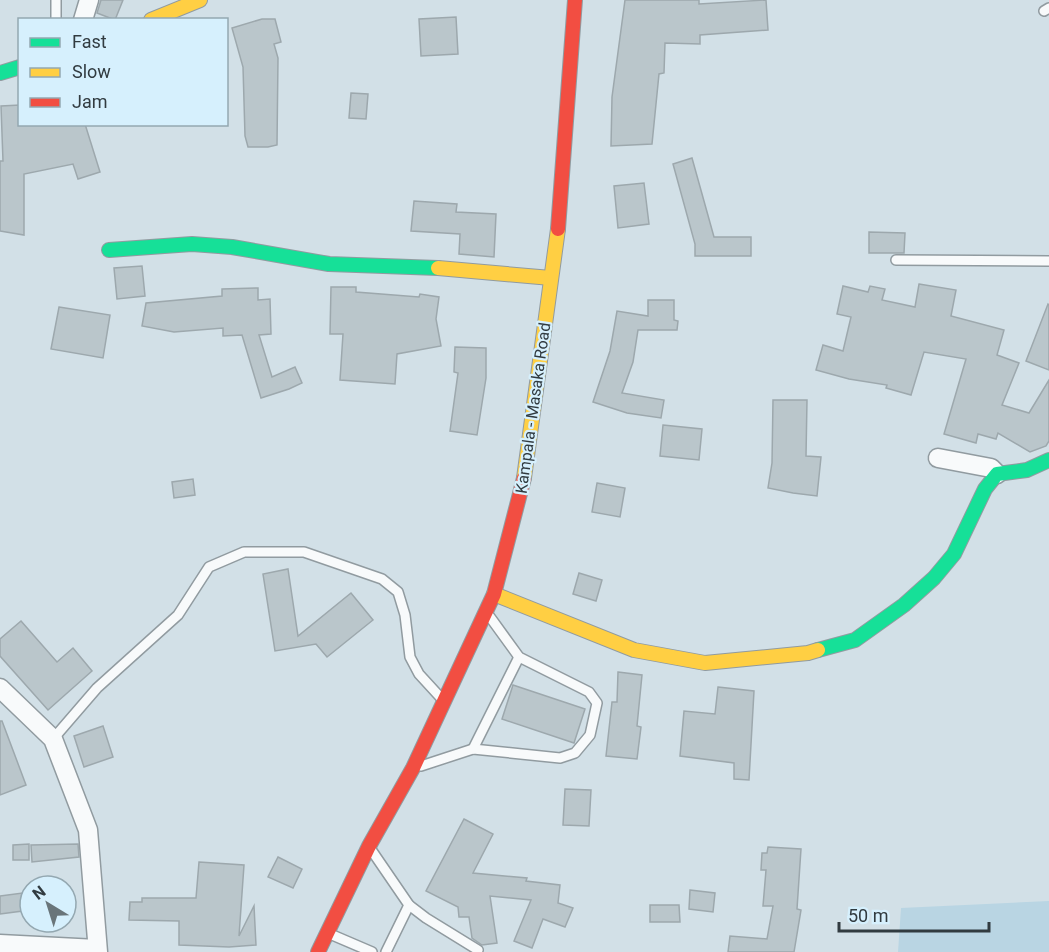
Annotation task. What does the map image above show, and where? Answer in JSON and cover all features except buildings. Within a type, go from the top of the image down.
[{"type":"street","points":[[84,18],[89,0]]},
{"type":"street","points":[[156,18],[200,0]]},
{"type":"street","name":"Kampala - Masaka Road","points":[[318,952],[369,846],[413,768],[494,594],[523,489],[560,217],[575,0]]},
{"type":"street","points":[[0,73],[18,68]]},
{"type":"street","points":[[109,250],[192,244],[232,247],[329,264],[453,268],[551,278]]},
{"type":"street","points":[[938,458],[991,468],[997,474]]},
{"type":"street","points":[[494,594],[634,650],[705,663],[808,653],[855,640],[904,605],[934,578],[954,554],[985,489],[997,474],[1027,470],[1049,460]]},
{"type":"street","points":[[0,688],[53,739],[88,830],[97,951],[0,944]]},
{"type":"lane","points":[[56,0],[56,18]]},
{"type":"lane","points":[[896,260],[1049,261]]},
{"type":"lane","points":[[53,739],[97,688],[178,615],[209,567],[244,552],[304,552],[382,579],[398,592],[405,615],[410,657],[419,674],[445,702]]},
{"type":"lane","points":[[413,768],[473,749],[560,758],[575,753],[590,735],[597,703],[589,692],[519,657],[486,611]]},
{"type":"lane","points":[[473,749],[519,657]]},
{"type":"lane","points":[[369,846],[409,905],[478,950],[477,952]]},
{"type":"lane","points":[[386,952],[409,905]]},
{"type":"lane","points":[[327,933],[372,952]]},
{"type":"shaded area","points":[[1049,901],[1049,952],[898,952],[901,908]]},
{"type":"traffic: fast","points":[[0,73],[18,68]]},
{"type":"traffic: fast","points":[[109,250],[192,244],[232,247],[329,264],[438,268]]},
{"type":"traffic: fast","points":[[818,650],[855,640],[904,605],[934,578],[954,554],[985,489],[997,474],[1027,470],[1049,460]]},
{"type":"traffic: slow","points":[[156,18],[200,0]]},
{"type":"traffic: slow","points":[[524,478],[558,229]]},
{"type":"traffic: slow","points":[[438,268],[551,278]]},
{"type":"traffic: slow","points":[[494,594],[634,650],[705,663],[808,653],[818,650]]},
{"type":"traffic: jam","points":[[558,229],[575,0]]},
{"type":"traffic: jam","points":[[318,952],[369,846],[413,768],[494,594],[524,478]]}]
